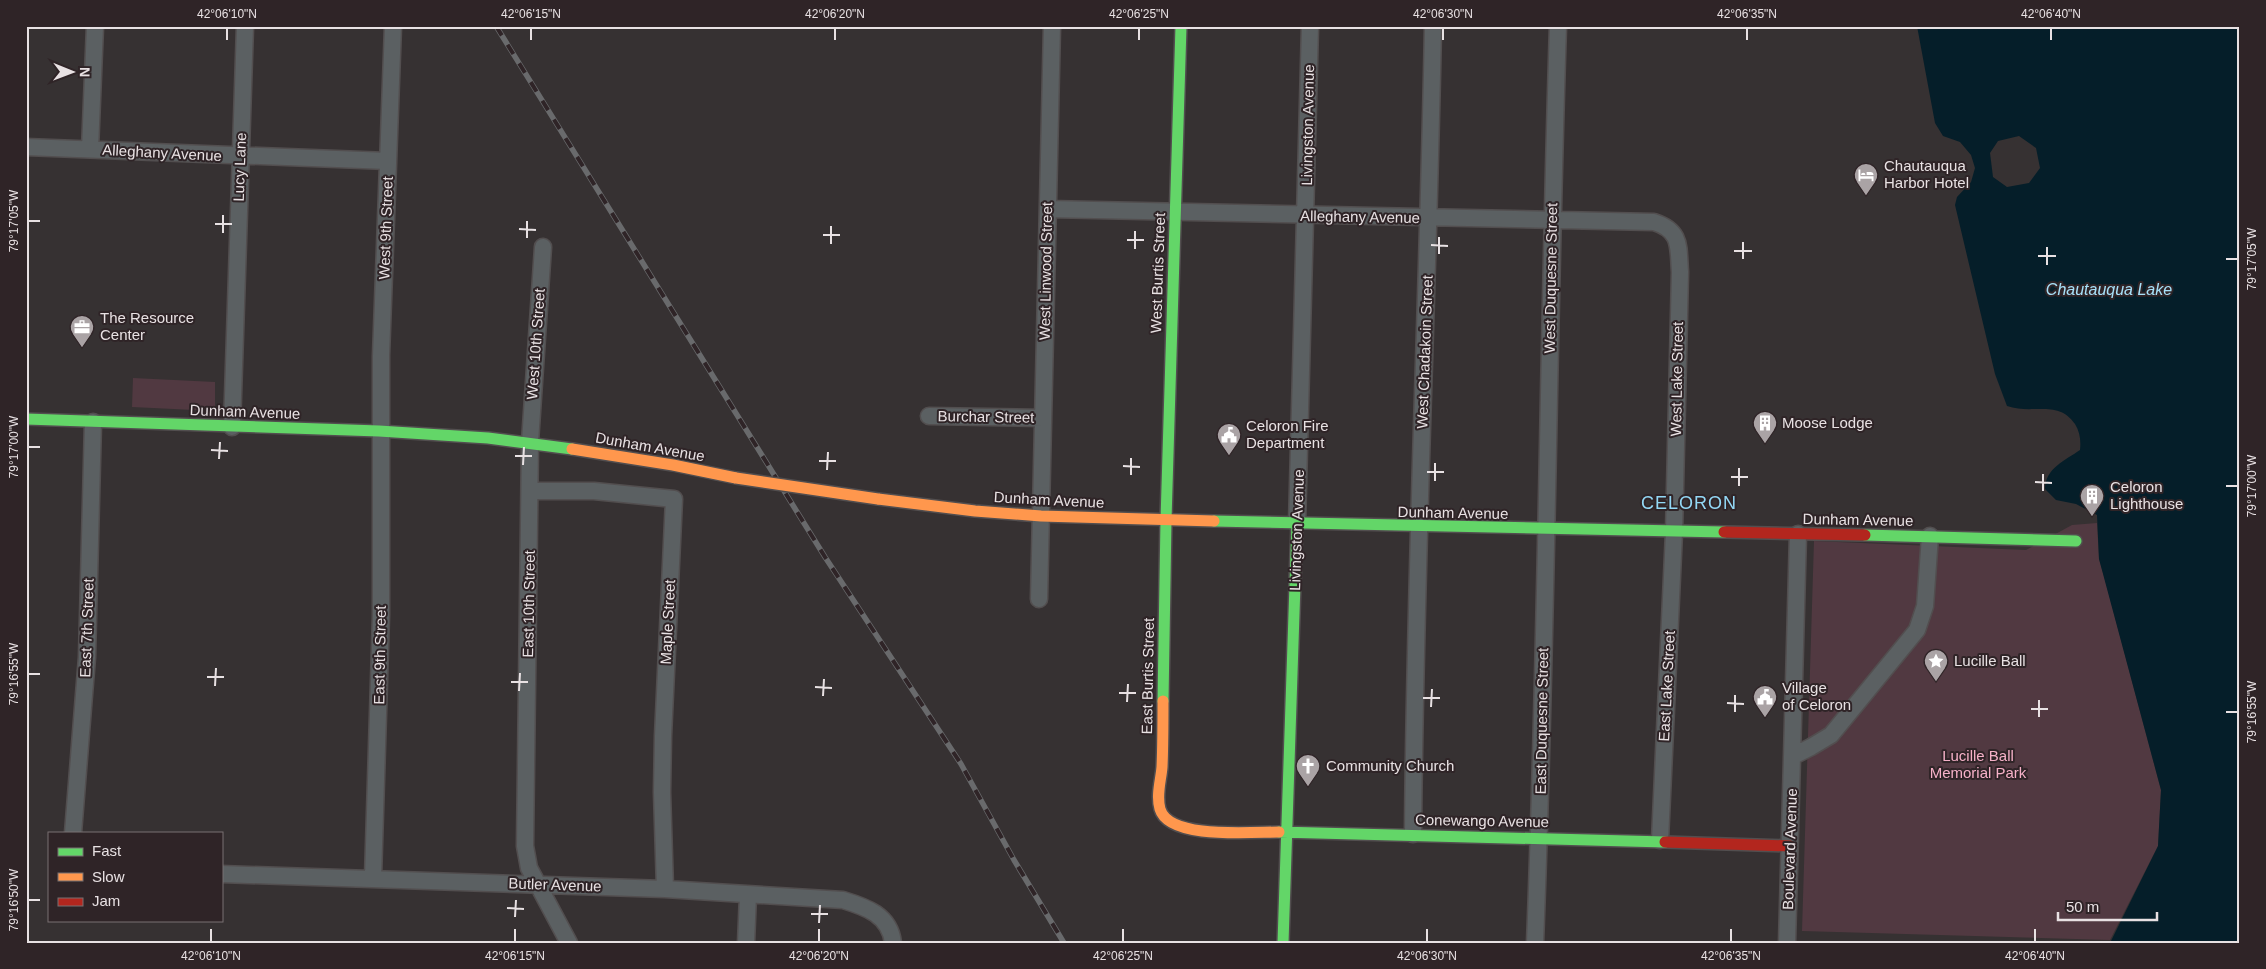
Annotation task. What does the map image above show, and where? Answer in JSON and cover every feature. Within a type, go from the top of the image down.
[{"type":"street","points":[[90,149],[95,26]]},
{"type":"street","name":"Lucy Lane","points":[[232,427],[245,26]]},
{"type":"street","name":"West 9th Street","points":[[379,431],[393,26]]},
{"type":"street","name":"West Linwood Street","points":[[1039,599],[1052,26]]},
{"type":"street","name":"West Burtis Street","points":[[1166,520],[1181,26]]},
{"type":"street","name":"Livingston Avenue","points":[[1283,943],[1298,524],[1310,26]]},
{"type":"street","name":"West Chadakoin Street","points":[[1413,834],[1414,665],[1429,219],[1433,26]]},
{"type":"street","name":"West Duquesne Street","points":[[1546,530],[1558,26]]},
{"type":"street","name":"Alleghany Avenue","points":[[26,147],[388,161]]},
{"type":"street","name":"Alleghany Avenue","points":[[1048,209],[1429,219],[1654,222],[1670,230]]},
{"type":"street","name":"West Lake Street","points":[[1670,230],[1675,234],[1678,242],[1680,272],[1674,532]]},
{"type":"street","name":"West 10th Street","points":[[530,442],[543,247]]},
{"type":"street","name":"Burchar Street","points":[[928,416],[1043,418]]},
{"type":"street","name":"Dunham Avenue","points":[[26,419],[379,431],[530,442],[673,465],[736,478],[878,499],[975,511],[1041,516],[1419,528],[1930,536],[2076,541]]},
{"type":"street","name":"East 7th Street","points":[[73,832],[87,657],[93,422]]},
{"type":"street","name":"East 9th Street","points":[[373,878],[381,616],[379,431]]},
{"type":"street","name":"East 10th Street","points":[[530,442],[531,491],[524,846],[529,868],[569,943]]},
{"type":"street","name":"Maple Street","points":[[531,491],[594,491],[674,499],[663,746],[665,889]]},
{"type":"street","name":"East Burtis Street","points":[[1166,520],[1162,768],[1159,802],[1163,817],[1174,826]]},
{"type":"street","name":"East Duquesne Street","points":[[1534,943],[1539,837],[1546,530]]},
{"type":"street","name":"East Lake Street","points":[[1660,840],[1674,532]]},
{"type":"street","name":"Boulevard Avenue","points":[[1787,943],[1798,534]]},
{"type":"street","points":[[1793,756],[1831,734],[1917,630],[1925,606],[1930,536]]},
{"type":"street","name":"Conewango Avenue","points":[[1174,826],[1194,830],[1660,840],[1790,846]]},
{"type":"street","name":"Butler Avenue","points":[[222,874],[665,889],[843,900],[866,908],[884,920],[892,934],[893,943]]},
{"type":"street","points":[[746,943],[748,895]]},
{"type":"green space","points":[[133,378],[215,382],[215,411],[132,407]]},
{"type":"green space","name":"Lucille Ball Memorial Park","points":[[2097,523],[2099,559],[2161,790],[2158,846],[2110,940],[1802,931],[1814,541],[2026,550],[2072,525]]},
{"type":"water","name":"Chautauqua Lake","points":[[1917,26],[2240,26],[2240,943],[2110,943],[2158,846],[2161,790],[2099,559],[2097,515],[2076,504],[2056,500],[2045,489],[2048,475],[2052,470],[2080,450],[2078,430],[2068,416],[2061,412],[2007,406],[1995,374],[1955,205],[1957,197],[1971,182],[1975,168],[1971,155],[1960,142],[1943,136],[1935,123]],"holes":[[[2019,136],[2036,148],[2040,168],[2029,183],[2007,187],[1993,177],[1990,153],[1998,141]]]},
{"type":"railway","points":[[496,26],[825,557],[961,764],[1014,860],[1064,943]]},
{"type":"traffic: fast","points":[[1163,701],[1166,520],[1181,26]]},
{"type":"traffic: fast","points":[[26,419],[379,431],[488,438],[572,449]]},
{"type":"traffic: fast","points":[[1214,521],[1724,532]]},
{"type":"traffic: fast","points":[[1283,943],[1297,524]]},
{"type":"traffic: fast","points":[[1865,535],[2076,541]]},
{"type":"traffic: fast","points":[[1279,832],[1665,842]]},
{"type":"traffic: slow","points":[[572,449],[673,465],[736,478]]},
{"type":"traffic: slow","points":[[736,478],[878,499]]},
{"type":"traffic: slow","points":[[878,499],[975,511],[1041,516],[1214,521]]},
{"type":"traffic: slow","points":[[1163,701],[1162,767],[1158,798],[1160,809],[1167,819],[1179,826],[1194,830],[1232,833],[1279,832]]},
{"type":"traffic: jam","points":[[1724,532],[1865,535]]},
{"type":"traffic: jam","points":[[1665,842],[1790,846]]},
{"type":"place","name":"Chautauqua Harbor Hotel","points":[[1866,196]]},
{"type":"place","name":"The Resource Center","points":[[82,348]]},
{"type":"place","name":"Moose Lodge","points":[[1765,444]]},
{"type":"place","name":"Celoron Fire Department","points":[[1229,456]]},
{"type":"place","name":"Celoron Lighthouse","points":[[2092,517]]},
{"type":"place","name":"Lucille Ball","points":[[1936,682]]},
{"type":"place","name":"Village of Celoron","points":[[1765,718]]},
{"type":"place","name":"Community Church","points":[[1308,787]]},
{"type":"district","name":"CELORON","points":[[1689,503]]}]
